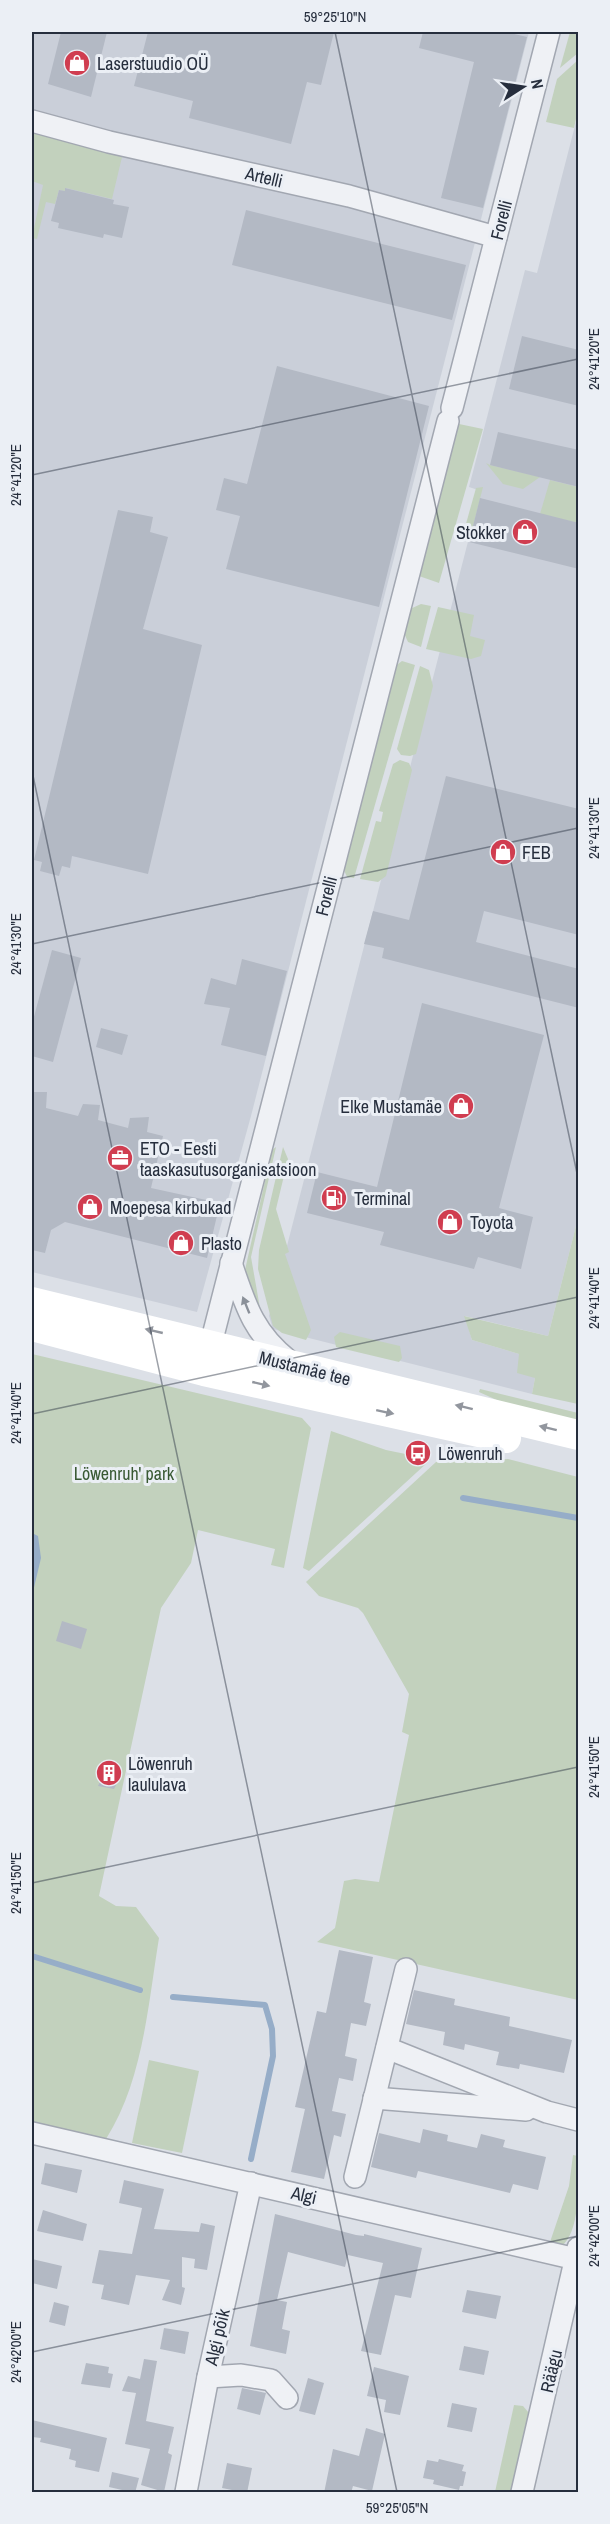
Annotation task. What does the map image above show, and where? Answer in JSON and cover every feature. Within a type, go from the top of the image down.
[{"type":"main road","name":"Mustamäe tee","points":[[32,1302],[207,1358],[579,1456]]},
{"type":"main road","name":"Mustamäe tee","points":[[32,1326],[207,1358],[295,1365],[579,1435]]},
{"type":"street","name":"Forelli","points":[[207,1358],[549,32]]},
{"type":"street","name":"Artelli","points":[[32,121],[109,142],[349,196],[496,237]]},
{"type":"street","points":[[231,1263],[256,1328],[268,1345],[295,1365]]},
{"type":"street","points":[[355,2177],[406,1969]]},
{"type":"street","points":[[387,2048],[547,2112],[579,2120]]},
{"type":"street","points":[[374,2098],[547,2112]]},
{"type":"street","name":"Algi","points":[[32,2133],[577,2254]]},
{"type":"street","name":"Algi põik","points":[[186,2493],[208,2377],[251,2183]]},
{"type":"street","name":"Räägu","points":[[522,2493],[577,2254]]},
{"type":"street","points":[[208,2377],[242,2375],[272,2380],[287,2398]]},
{"type":"shaded area","points":[[32,32],[529,32],[251,1116],[197,1312],[32,1272]]},
{"type":"shaded area","points":[[578,114],[578,1218],[548,1336],[465,1316],[472,1340],[519,1354],[535,1378],[532,1394],[273,1329],[269,1316],[481,491],[469,487],[525,270],[537,273]]},
{"type":"green space","points":[[570,32],[578,32],[578,53],[560,68]]},
{"type":"green space","points":[[578,60],[578,110],[574,128],[546,122],[557,79]]},
{"type":"green space","points":[[32,131],[122,157],[112,199],[66,188],[65,191],[59,190],[55,204],[46,202],[37,239],[32,238],[43,185],[32,181]]},
{"type":"green space","points":[[459,424],[483,429],[439,583],[419,576],[453,429]]},
{"type":"green space","points":[[486,463],[540,477],[523,489],[503,484]]},
{"type":"green space","points":[[550,480],[578,487],[578,523],[540,514]]},
{"type":"green space","points":[[483,487],[469,542],[462,538],[476,488]]},
{"type":"green space","points":[[421,604],[431,606],[421,647],[408,642],[403,631],[408,610]]},
{"type":"green space","points":[[438,607],[474,615],[470,636],[485,640],[481,656],[471,659],[426,649]]},
{"type":"green space","points":[[402,661],[415,665],[354,878],[347,877],[343,868],[394,667]]},
{"type":"green space","points":[[420,666],[429,670],[433,686],[416,754],[401,755],[397,749]]},
{"type":"green space","points":[[400,760],[409,763],[412,770],[386,876],[378,882],[360,879],[376,821],[381,822],[383,812],[379,811],[393,764]]},
{"type":"green space","points":[[276,1147],[251,1257],[261,1314],[248,1286],[245,1270],[272,1150]]},
{"type":"green space","points":[[283,1147],[288,1159],[276,1209],[289,1252],[285,1254],[311,1330],[306,1340],[282,1333],[273,1326],[258,1269],[259,1250]]},
{"type":"green space","points":[[578,1218],[578,1404],[532,1394],[535,1378],[517,1373],[519,1354],[472,1340],[464,1316],[548,1336]]},
{"type":"green space","points":[[340,1332],[400,1346],[402,1358],[399,1362],[336,1347],[334,1337]]},
{"type":"green space","name":"Löwenruh' park","points":[[32,1354],[302,1418],[311,1428],[284,1568],[271,1565],[275,1549],[198,1530],[191,1563],[161,1608],[99,1896],[116,1906],[136,1907],[159,1938],[136,2068],[128,2093],[106,2139],[93,2140],[32,2125]]},
{"type":"green space","points":[[480,1389],[578,1413],[578,1424],[519,1410],[479,1392]]},
{"type":"green space","points":[[331,1431],[386,1450],[425,1458],[428,1462],[309,1571],[303,1568]]},
{"type":"green space","points":[[450,1458],[470,1461],[508,1459],[578,1477],[578,2000],[317,1942],[335,1928],[344,1881],[355,1879],[379,1882],[409,1735],[402,1732],[409,1694],[363,1613],[358,1608],[319,1596],[306,1582],[436,1462]]},
{"type":"green space","points":[[149,2060],[199,2071],[182,2153],[132,2143]]},
{"type":"green space","points":[[573,2155],[578,2156],[576,2215],[564,2244],[549,2245],[569,2186]]},
{"type":"green space","points":[[514,2405],[523,2406],[529,2413],[513,2492],[495,2492]]},
{"type":"water","points":[[32,1533],[38,1536],[41,1558],[32,1596]]},
{"type":"building","points":[[61,32],[107,32],[91,97],[48,84]]},
{"type":"building","points":[[148,32],[334,32],[321,85],[307,82],[291,144],[189,118],[193,101],[134,86]]},
{"type":"building","points":[[423,32],[506,32],[527,37],[483,208],[441,198],[474,62],[419,48]]},
{"type":"building","points":[[65,188],[114,200],[113,204],[129,207],[122,238],[104,234],[103,238],[58,228],[59,223],[51,221],[59,190],[65,191]]},
{"type":"building","points":[[246,210],[466,265],[452,320],[232,265]]},
{"type":"building","points":[[522,336],[579,350],[579,406],[509,389]]},
{"type":"building","points":[[277,366],[429,406],[379,607],[226,569],[240,516],[216,510],[224,478],[247,484]]},
{"type":"building","points":[[498,432],[579,450],[579,487],[490,465]]},
{"type":"building","name":"Stokker","points":[[480,498],[579,523],[579,569],[469,542]]},
{"type":"building","points":[[118,510],[153,517],[150,532],[168,537],[143,629],[202,645],[148,874],[72,856],[70,868],[62,866],[59,876],[40,871],[42,862],[34,860]]},
{"type":"building","name":"FEB","points":[[446,776],[579,809],[579,935],[484,911],[476,942],[579,969],[579,1008],[382,958],[384,948],[364,944],[373,911],[409,920]]},
{"type":"building","points":[[52,950],[81,958],[53,1062],[32,1056],[32,1024]]},
{"type":"building","points":[[242,959],[287,971],[266,1056],[221,1045],[230,1008],[204,1004],[211,978],[236,985]]},
{"type":"building","name":"Elke Mustamäe","points":[[422,1003],[544,1035],[499,1208],[533,1217],[521,1269],[478,1257],[474,1269],[380,1245],[384,1232],[307,1213],[317,1172],[377,1187]]},
{"type":"building","points":[[101,1028],[128,1035],[122,1055],[96,1047]]},
{"type":"building","points":[[32,1092],[47,1092],[46,1108],[78,1116],[83,1104],[100,1105],[98,1120],[128,1128],[130,1118],[149,1117],[147,1132],[163,1136],[151,1188],[220,1203],[207,1258],[65,1222],[51,1230],[45,1253],[32,1250]]},
{"type":"building","points":[[62,1621],[87,1629],[81,1649],[56,1641]]},
{"type":"building","name":"Löwenruh laululava","points":[[107,1768],[119,1779],[114,1789],[98,1786]]},
{"type":"building","points":[[339,1950],[373,1957],[364,2002],[371,2004],[366,2026],[351,2023],[345,2056],[357,2059],[353,2081],[339,2078],[332,2111],[346,2114],[341,2137],[334,2135],[324,2179],[291,2172],[305,2109],[295,2107],[317,2011],[326,2013]]},
{"type":"building","points":[[414,1990],[455,1999],[454,2005],[510,2017],[509,2026],[572,2040],[564,2073],[520,2064],[519,2069],[496,2065],[499,2052],[465,2044],[464,2050],[443,2045],[445,2032],[406,2024]]},
{"type":"building","points":[[423,2129],[448,2135],[447,2141],[477,2148],[481,2134],[505,2140],[503,2147],[546,2157],[538,2190],[513,2184],[510,2193],[418,2171],[416,2178],[371,2167],[379,2133],[420,2143]]},
{"type":"building","points":[[45,2163],[82,2170],[77,2193],[41,2184]]},
{"type":"building","points":[[124,2180],[164,2189],[154,2229],[199,2232],[201,2223],[215,2226],[207,2270],[194,2268],[195,2259],[182,2257],[182,2287],[185,2288],[181,2305],[162,2300],[170,2280],[136,2275],[129,2305],[101,2299],[104,2285],[92,2283],[99,2250],[132,2254],[142,2208],[119,2203]]},
{"type":"building","points":[[43,2210],[87,2224],[83,2241],[37,2231]]},
{"type":"building","points":[[275,2214],[356,2235],[364,2236],[364,2234],[422,2248],[411,2298],[395,2295],[381,2355],[361,2351],[383,2263],[348,2255],[345,2267],[288,2252],[277,2300],[287,2302],[282,2329],[290,2331],[286,2354],[250,2346]]},
{"type":"building","points":[[32,2259],[62,2266],[57,2289],[32,2283]]},
{"type":"building","points":[[467,2290],[501,2296],[496,2319],[462,2312]]},
{"type":"building","points":[[54,2302],[69,2306],[65,2326],[49,2322]]},
{"type":"building","points":[[164,2328],[189,2332],[185,2354],[160,2349]]},
{"type":"building","points":[[464,2346],[489,2351],[484,2375],[459,2370]]},
{"type":"building","points":[[144,2359],[157,2361],[146,2421],[174,2427],[168,2453],[172,2455],[164,2492],[141,2485],[150,2449],[125,2444],[136,2393],[122,2391],[128,2376],[140,2379]]},
{"type":"building","points":[[86,2363],[109,2367],[108,2373],[113,2374],[110,2388],[81,2384]]},
{"type":"building","points":[[374,2367],[409,2376],[400,2415],[384,2412],[386,2400],[367,2396]]},
{"type":"building","points":[[308,2378],[324,2383],[315,2415],[299,2411]]},
{"type":"building","points":[[242,2388],[266,2393],[260,2415],[237,2409]]},
{"type":"building","points":[[452,2403],[477,2408],[472,2432],[447,2427]]},
{"type":"building","points":[[32,2420],[107,2438],[99,2472],[75,2467],[76,2461],[69,2459],[71,2449],[40,2442],[41,2438],[32,2437]]},
{"type":"building","points":[[366,2428],[385,2434],[372,2491],[353,2486],[351,2493],[324,2493],[333,2449],[359,2456]]},
{"type":"building","points":[[439,2459],[464,2465],[462,2471],[466,2472],[463,2486],[460,2486],[459,2490],[433,2484],[434,2480],[423,2478],[427,2460],[438,2462]]},
{"type":"building","points":[[227,2463],[252,2468],[247,2493],[222,2488]]},
{"type":"building","points":[[112,2472],[139,2478],[135,2493],[109,2487]]},
{"type":"waterway","points":[[463,1498],[578,1518]]},
{"type":"waterway","points":[[32,1956],[140,1990]]},
{"type":"waterway","points":[[173,1997],[265,2005],[272,2029],[273,2056],[251,2159]]},
{"type":"place","name":"Laserstuudio OÜ","points":[[77,63]]},
{"type":"place","name":"Stokker","points":[[525,532]]},
{"type":"place","name":"FEB","points":[[503,852]]},
{"type":"place","name":"Elke Mustamäe","points":[[461,1106]]},
{"type":"place","name":"ETO - Eesti taaskasutusorganisatsioon","points":[[120,1158]]},
{"type":"place","name":"Terminal","points":[[334,1198]]},
{"type":"place","name":"Moepesa kirbukad","points":[[90,1207]]},
{"type":"place","name":"Toyota","points":[[450,1222]]},
{"type":"place","name":"Plasto","points":[[181,1243]]},
{"type":"place","name":"Löwenruh","points":[[418,1453]]},
{"type":"place","name":"Löwenruh laululava","points":[[109,1773]]}]
